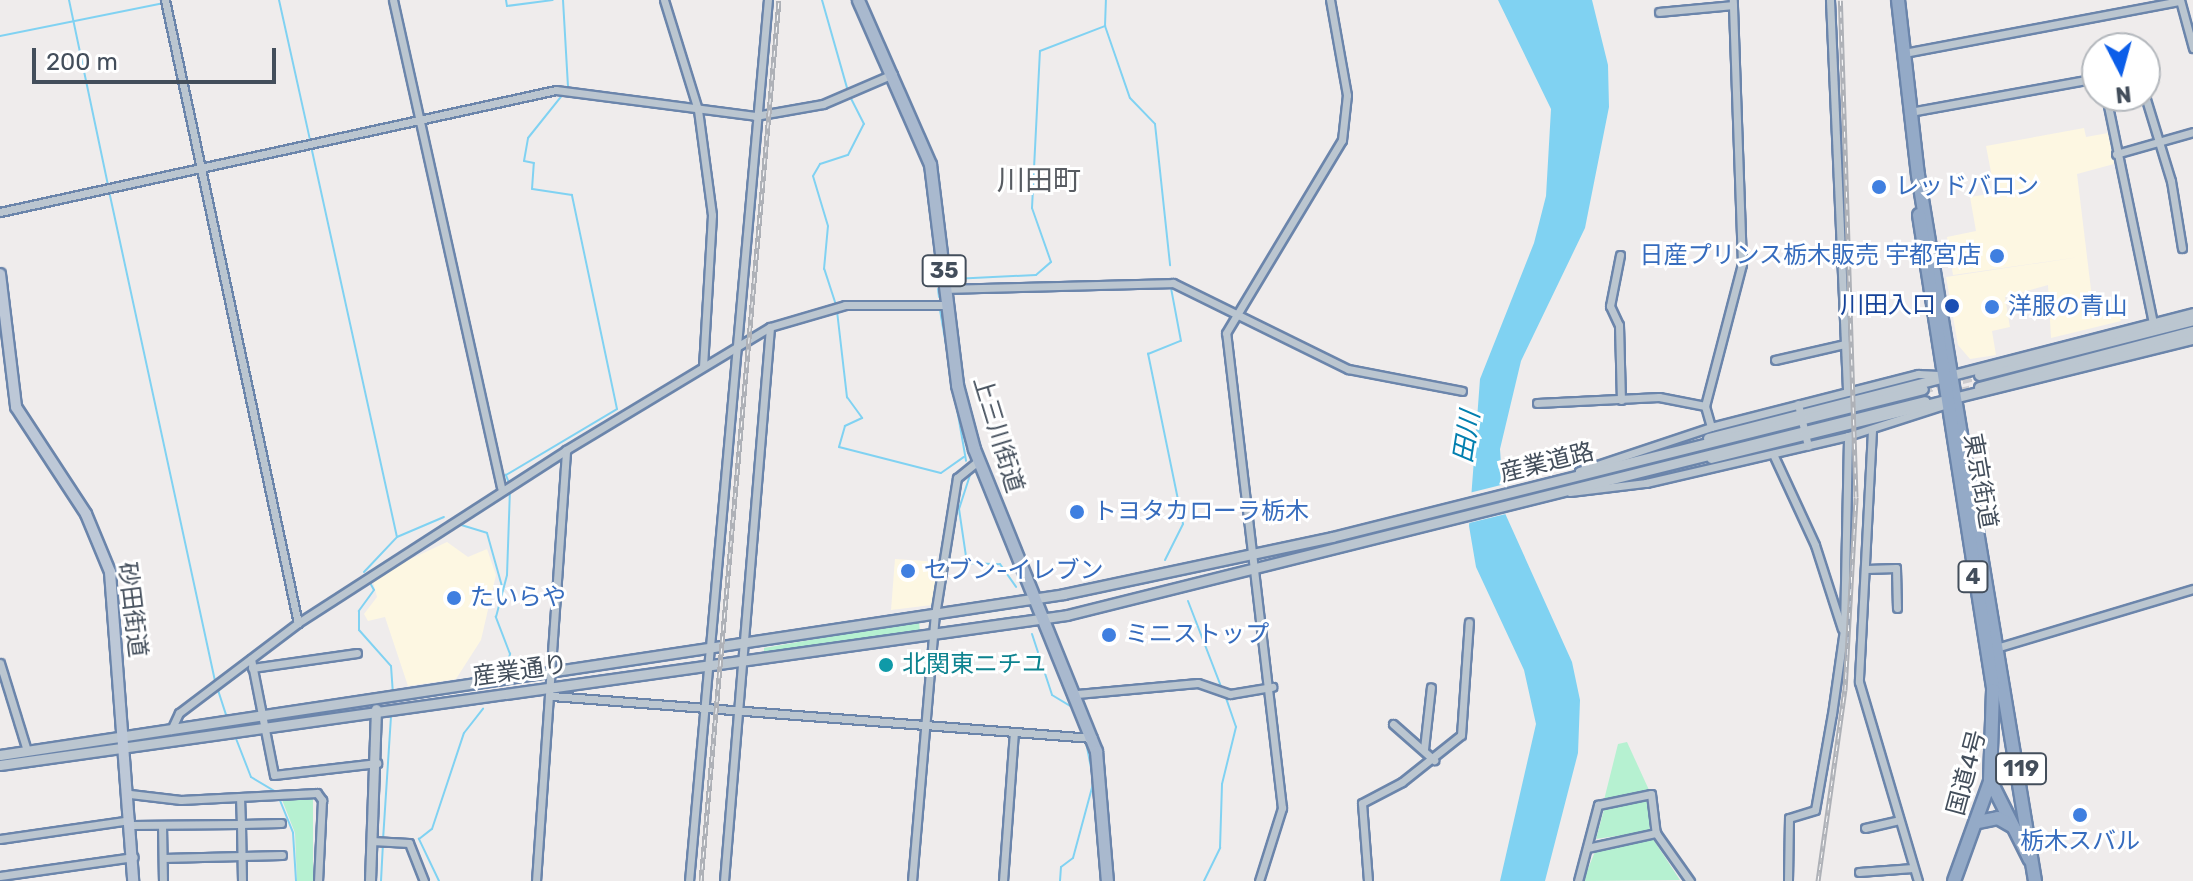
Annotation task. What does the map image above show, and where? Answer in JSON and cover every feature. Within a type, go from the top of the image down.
[{"type":"highway","name":"東京街道","points":[[1898,0],[1918,175],[2016,737],[2035,881]]},
{"type":"highway","name":"東京街道","points":[[1918,175],[1920,256],[1986,649],[1994,715],[1990,780],[2033,867]]},
{"type":"highway","name":"国道4号","points":[[1954,881],[1978,822],[2001,748],[2004,672]]},
{"type":"highway","name":"東京街道","points":[[2016,737],[2011,749],[2017,832]]},
{"type":"highway","points":[[1978,822],[1998,818],[2017,832]]},
{"type":"main road","name":"上三川街道","points":[[858,0],[893,74],[934,179],[957,385],[978,461],[1077,694],[1092,738],[1103,783],[1107,881]]},
{"type":"main road","name":"砂田街道","points":[[0,274],[16,407],[106,557],[130,794],[133,881]]},
{"type":"street","points":[[393,0],[501,487]]},
{"type":"street","points":[[664,0],[698,110],[712,215],[703,366]]},
{"type":"street","points":[[689,881],[734,348],[768,0]]},
{"type":"street","points":[[1259,881],[1282,808],[1271,750],[1272,687],[1254,573],[1226,333],[1235,311],[1342,140],[1347,95],[1330,0]]},
{"type":"street","points":[[1830,0],[1847,392]]},
{"type":"street","points":[[1904,53],[2180,0],[2193,48]]},
{"type":"street","points":[[1659,12],[1733,2],[1742,264],[1705,406],[1711,427]]},
{"type":"street","points":[[165,3],[298,623]]},
{"type":"street","points":[[0,212],[422,123],[556,90],[755,116],[823,104],[893,74]]},
{"type":"street","points":[[1910,112],[2081,81]]},
{"type":"street","points":[[2109,112],[2153,322]]},
{"type":"street","points":[[2150,112],[2182,248]]},
{"type":"street","points":[[2116,154],[2193,132]]},
{"type":"street","points":[[1620,255],[1610,306],[1619,325],[1621,400]]},
{"type":"street","points":[[946,289],[1160,282],[1235,311],[1348,369],[1462,391]]},
{"type":"street","points":[[171,730],[179,713],[298,623],[501,487],[770,327],[845,305],[947,305]]},
{"type":"street","points":[[1661,460],[1939,375],[2193,313]]},
{"type":"street","points":[[1979,375],[2193,320]]},
{"type":"street","points":[[724,881],[770,327]]},
{"type":"street","points":[[1979,387],[2193,331]]},
{"type":"street","points":[[1661,460],[1739,454],[1944,405],[2193,339]]},
{"type":"street","points":[[1775,360],[1845,344]]},
{"type":"street","points":[[1549,488],[1711,427],[1847,392],[1939,375]]},
{"type":"street","name":"産業道路","points":[[1037,599],[1455,512],[1923,389]]},
{"type":"street","points":[[1537,403],[1672,398],[1705,406]]},
{"type":"street","name":"産業道路","points":[[1661,460],[1925,401]]},
{"type":"street","points":[[1798,404],[1808,446]]},
{"type":"street","points":[[1549,488],[1646,483],[1872,430],[1944,405]]},
{"type":"street","points":[[1872,430],[1859,682],[1918,881]]},
{"type":"street","points":[[1788,881],[1789,818],[1815,810],[1843,631],[1848,436]]},
{"type":"street","points":[[536,881],[552,691],[566,450]]},
{"type":"street","points":[[1773,454],[1843,631]]},
{"type":"street","points":[[912,881],[935,615],[957,478],[978,461]]},
{"type":"street","name":"産業道路","points":[[1045,619],[1254,573],[1455,512]]},
{"type":"street","points":[[1866,569],[1896,568],[1897,608]]},
{"type":"street","points":[[1986,649],[2193,589]]},
{"type":"street","name":"産業通り","points":[[0,755],[266,727],[553,675],[1037,599]]},
{"type":"street","name":"産業通り","points":[[0,765],[125,742],[171,730],[259,717],[552,691],[707,664],[933,637],[1045,619]]},
{"type":"street","points":[[1368,881],[1362,803],[1434,760],[1461,735],[1469,622]]},
{"type":"street","points":[[252,668],[357,653]]},
{"type":"street","points":[[251,659],[259,717],[266,727],[274,775],[377,763]]},
{"type":"street","points":[[0,663],[27,751]]},
{"type":"street","points":[[1077,694],[1198,683],[1230,694],[1272,687]]},
{"type":"street","points":[[1424,749],[1431,687]]},
{"type":"street","points":[[552,691],[738,710],[1092,738]]},
{"type":"street","points":[[370,881],[377,763],[376,706]]},
{"type":"street","points":[[1393,724],[1434,760]]},
{"type":"street","points":[[1003,881],[1014,732]]},
{"type":"street","points":[[130,794],[240,797],[317,793],[322,800],[318,881]]},
{"type":"street","points":[[1578,881],[1598,805],[1651,794],[1656,833],[1687,880]]},
{"type":"street","points":[[240,797],[242,881]]},
{"type":"street","points":[[1865,828],[1899,820]]},
{"type":"street","points":[[0,839],[132,823],[281,823]]},
{"type":"street","points":[[162,825],[163,881]]},
{"type":"street","points":[[1587,848],[1656,833]]},
{"type":"street","points":[[372,841],[409,843],[424,881]]},
{"type":"street","points":[[163,858],[282,855]]},
{"type":"street","points":[[0,876],[134,857]]},
{"type":"street","points":[[1859,872],[1913,868]]},
{"type":"shaded area","points":[[2084,128],[2086,137],[2108,133],[2114,164],[2077,174],[2093,306],[2116,301],[2121,321],[2051,338],[2048,285],[2005,297],[2010,327],[1992,331],[1996,355],[1970,359],[1958,345],[1946,277],[2080,257],[1953,275],[1947,237],[1976,231],[1970,197],[1995,193],[1986,146]]},
{"type":"shaded area","points":[[447,542],[468,557],[487,549],[496,575],[481,640],[456,679],[408,686],[385,617],[368,621],[364,614],[377,597],[372,577]]},
{"type":"shaded area","points":[[895,559],[939,562],[932,605],[891,610]]},
{"type":"green space","points":[[919,621],[920,634],[764,653],[764,648]]},
{"type":"green space","points":[[1627,742],[1649,790],[1604,800],[1618,744]]},
{"type":"green space","points":[[313,796],[313,881],[297,881],[295,833],[281,797]]},
{"type":"green space","points":[[1648,800],[1650,831],[1596,839],[1605,806]]},
{"type":"green space","points":[[1651,836],[1680,880],[1583,881],[1596,849]]},
{"type":"water","points":[[1498,0],[1592,0],[1608,65],[1609,107],[1585,228],[1521,361],[1500,449],[1504,511],[1572,662],[1580,700],[1578,753],[1545,881],[1500,881],[1536,724],[1524,670],[1476,567],[1469,526],[1480,379],[1534,243],[1546,196],[1551,109]]},
{"type":"pier","points":[[1505,484],[1510,513],[1465,524],[1465,494]]},
{"type":"waterway","points":[[69,0],[108,185]]},
{"type":"waterway","points":[[279,0],[310,140]]},
{"type":"waterway","points":[[506,0],[507,6],[553,0]]},
{"type":"waterway","points":[[563,0],[568,88]]},
{"type":"waterway","points":[[822,0],[848,91]]},
{"type":"waterway","points":[[953,279],[1036,275],[1051,262],[1032,208],[1040,51],[1105,26],[1106,0]]},
{"type":"waterway","points":[[0,36],[163,3]]},
{"type":"waterway","points":[[1105,26],[1130,98],[1155,124],[1170,265]]},
{"type":"waterway","points":[[509,483],[506,475],[617,409],[572,195],[532,189],[534,163],[524,161],[528,138],[564,93]]},
{"type":"waterway","points":[[836,305],[824,269],[828,226],[813,176],[820,164],[848,155],[864,124],[850,97]]},
{"type":"waterway","points":[[311,146],[397,537],[444,517]]},
{"type":"waterway","points":[[109,191],[215,681]]},
{"type":"waterway","points":[[1165,560],[1183,524],[1148,354],[1181,341],[1171,288]]},
{"type":"waterway","points":[[938,289],[939,297]]},
{"type":"waterway","points":[[940,310],[966,461]]},
{"type":"waterway","points":[[837,311],[847,397],[862,418],[845,426],[839,447],[941,473],[964,457]]},
{"type":"waterway","points":[[971,472],[959,509],[967,563],[1000,564],[1016,587]]},
{"type":"waterway","points":[[506,669],[510,654],[496,617],[507,575],[510,489]]},
{"type":"waterway","points":[[458,524],[487,533],[503,590]]},
{"type":"waterway","points":[[364,572],[397,537]]},
{"type":"waterway","points":[[369,581],[374,590],[359,611],[359,630],[391,666],[393,692]]},
{"type":"waterway","points":[[1188,601],[1222,689]]},
{"type":"waterway","points":[[1032,634],[1052,695],[1072,707],[1082,732]]},
{"type":"waterway","points":[[217,687],[226,715]]},
{"type":"waterway","points":[[1204,881],[1220,848],[1222,784],[1236,727],[1225,695]]},
{"type":"waterway","points":[[439,881],[419,839],[432,829],[464,733],[483,709]]},
{"type":"waterway","points":[[383,840],[391,715]]},
{"type":"waterway","points":[[235,736],[251,777],[276,792]]},
{"type":"waterway","points":[[1086,742],[1093,777]]},
{"type":"waterway","points":[[1060,881],[1061,867],[1073,858],[1093,784]]},
{"type":"waterway","points":[[279,798],[293,833],[296,881]]},
{"type":"waterway","points":[[381,881],[383,846]]},
{"type":"tunnel","points":[[1923,389],[1979,375]]},
{"type":"tunnel","points":[[1948,395],[1979,387]]},
{"type":"railway","points":[[701,881],[779,0]]},
{"type":"railway","points":[[1818,881],[1845,690],[1856,497],[1840,0]]},
{"type":"place","name":"レッドバロン","points":[[1879,187]]},
{"type":"place","name":"日産プリンス栃木販売 宇都宮店","points":[[1997,256]]},
{"type":"place","name":"川田入口","points":[[1952,306]]},
{"type":"place","name":"洋服の青山","points":[[1992,307]]},
{"type":"place","name":"トヨタカローラ栃木","points":[[1077,512]]},
{"type":"place","name":"セブン-イレブン","points":[[908,571]]},
{"type":"place","name":"たいらや","points":[[454,598]]},
{"type":"place","name":"ミニストップ","points":[[1109,635]]},
{"type":"place","name":"北関東ニチユ","points":[[886,665]]},
{"type":"place","name":"栃木スバル","points":[[2080,815]]},
{"type":"district","name":"川田町","points":[[1039,181]]},
{"type":"water label","name":"田川","points":[[1467,437]]}]
